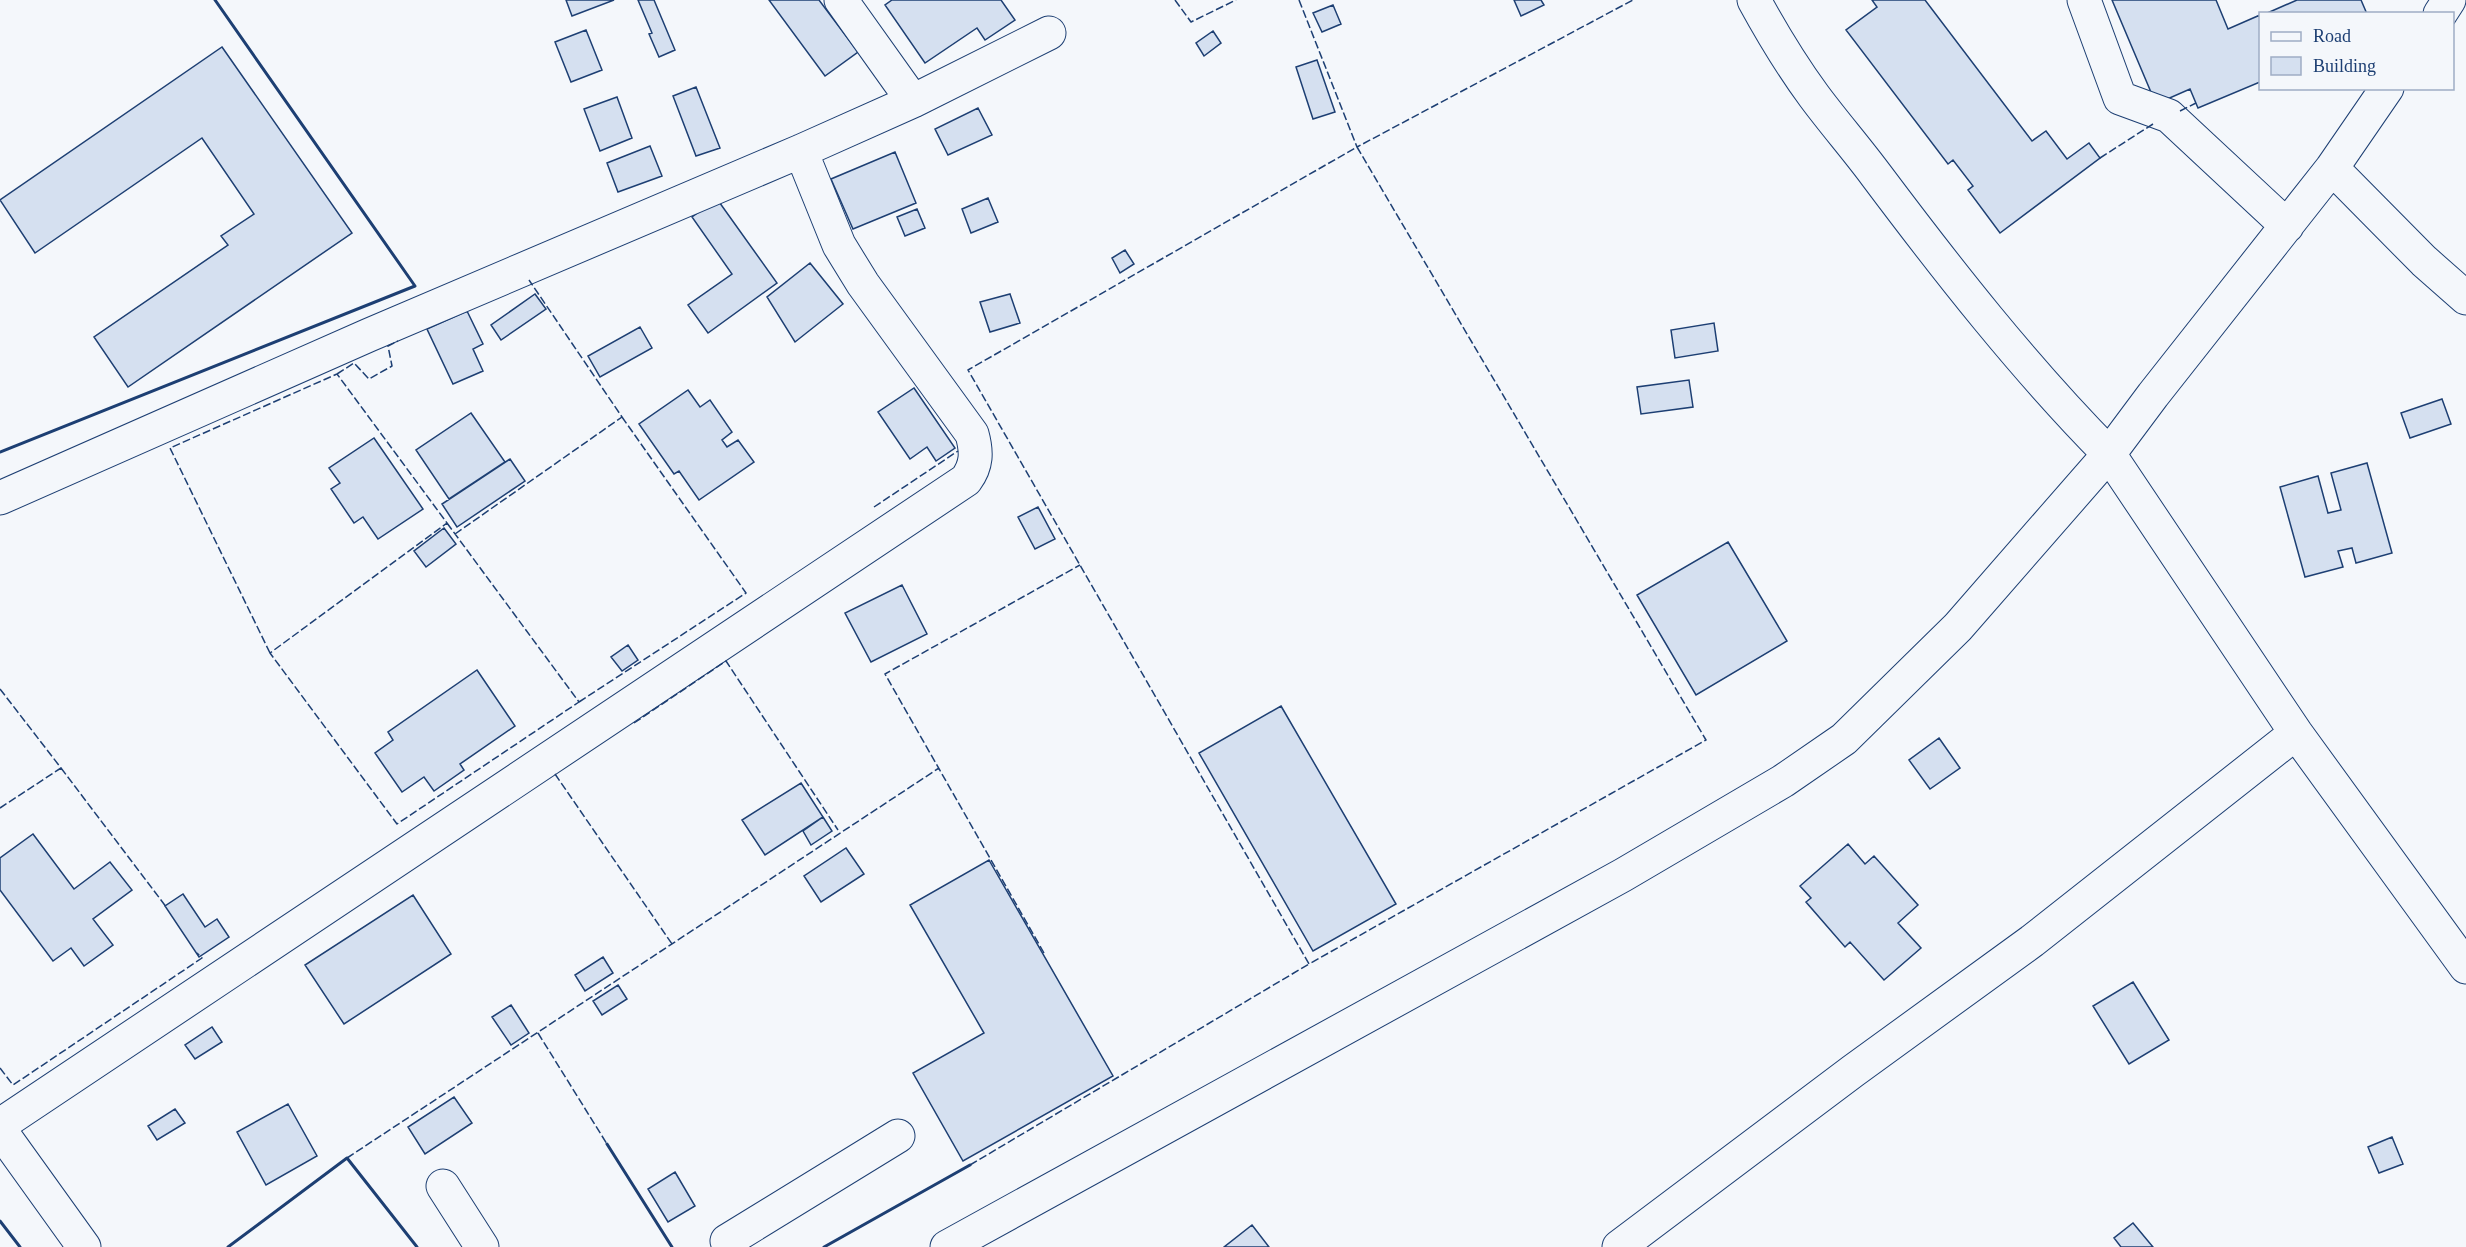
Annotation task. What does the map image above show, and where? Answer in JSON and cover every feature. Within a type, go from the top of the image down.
[{"type":"street","points":[[841,0],[913,101]]},
{"type":"street","points":[[1754,0],[1776,40],[1814,96],[1916,228],[2014,350],[2075,420],[2109,454],[2296,733],[2466,967]]},
{"type":"street","points":[[2085,0],[2120,98],[2169,117],[2287,226]]},
{"type":"street","points":[[0,498],[358,340],[801,151],[913,101],[1049,33]]},
{"type":"street","points":[[947,1247],[1623,875],[1783,781],[1844,739],[1958,627],[2109,454],[2153,394],[2332,168],[2386,90]]},
{"type":"street","points":[[0,1125],[966,480],[974,469],[976,458],[972,434],[851,265],[839,245],[801,151]]},
{"type":"street","points":[[2332,168],[2416,253],[2466,297]]},
{"type":"street","points":[[1619,1247],[1853,1071],[2032,941],[2296,733]]},
{"type":"street","points":[[0,1130],[84,1247]]},
{"type":"street","points":[[730,1247],[727,1241],[898,1136]]},
{"type":"street","points":[[443,1186],[482,1247]]},
{"type":"building","points":[[566,0],[614,0],[572,16]]},
{"type":"building","points":[[638,0],[654,0],[675,50],[659,57]]},
{"type":"building","points":[[769,0],[819,0],[858,52],[825,76]]},
{"type":"building","points":[[892,0],[1001,0],[1015,20],[985,40],[977,28],[925,63],[885,5]]},
{"type":"building","points":[[1514,0],[1541,0],[1544,5],[1521,16]]},
{"type":"building","points":[[1872,0],[1925,0],[2032,141],[2046,131],[2067,159],[2089,143],[2100,158],[2000,233],[1968,190],[1973,186],[1953,160],[1948,164],[1846,30],[1877,7]]},
{"type":"building","points":[[2112,0],[2216,0],[2228,29],[2259,15],[2259,82],[2198,108],[2190,89],[2156,104]]},
{"type":"building","points":[[2297,0],[2361,0],[2366,12],[2270,12]]},
{"type":"building","points":[[1333,5],[1341,24],[1322,32],[1313,13]]},
{"type":"building","points":[[586,30],[602,70],[571,82],[555,42]]},
{"type":"building","points":[[1213,31],[1221,43],[1204,56],[1196,43]]},
{"type":"building","points":[[222,47],[352,233],[128,387],[94,337],[228,245],[221,236],[254,214],[202,138],[35,253],[0,200]]},
{"type":"building","points":[[1317,60],[1335,112],[1313,119],[1296,67]]},
{"type":"building","points":[[696,87],[720,148],[696,156],[673,96]]},
{"type":"building","points":[[617,97],[632,138],[600,151],[584,109]]},
{"type":"building","points":[[978,108],[992,135],[948,155],[935,129]]},
{"type":"building","points":[[650,146],[662,176],[618,192],[607,163]]},
{"type":"building","points":[[895,152],[916,203],[853,229],[831,179]]},
{"type":"building","points":[[988,198],[998,222],[971,233],[962,209]]},
{"type":"building","points":[[717,199],[777,283],[708,333],[688,305],[732,274],[692,217]]},
{"type":"building","points":[[917,209],[925,228],[905,236],[897,217]]},
{"type":"building","points":[[1125,250],[1134,264],[1120,273],[1112,258]]},
{"type":"building","points":[[810,263],[843,304],[795,342],[767,297]]},
{"type":"building","points":[[535,294],[546,309],[501,340],[491,325]]},
{"type":"building","points":[[1010,294],[1020,323],[990,332],[980,302]]},
{"type":"building","points":[[467,311],[483,344],[473,349],[483,371],[453,384],[427,329]]},
{"type":"building","points":[[1714,323],[1718,351],[1675,358],[1671,330]]},
{"type":"building","points":[[640,327],[652,348],[600,377],[588,356]]},
{"type":"building","points":[[1689,380],[1693,407],[1641,414],[1637,387]]},
{"type":"building","points":[[914,388],[955,448],[936,461],[927,447],[910,459],[878,412]]},
{"type":"building","points":[[688,390],[700,407],[710,400],[732,432],[722,440],[727,447],[738,440],[754,462],[699,500],[679,471],[674,474],[639,424]]},
{"type":"building","points":[[2442,399],[2451,424],[2410,438],[2401,413]]},
{"type":"building","points":[[471,413],[505,462],[449,499],[416,450]]},
{"type":"building","points":[[374,438],[423,509],[378,539],[363,517],[354,523],[331,489],[340,483],[329,468]]},
{"type":"building","points":[[510,459],[525,481],[457,527],[442,504]]},
{"type":"building","points":[[2367,463],[2392,553],[2356,563],[2352,548],[2338,551],[2343,567],[2305,577],[2280,487],[2318,476],[2328,513],[2341,510],[2331,473]]},
{"type":"building","points":[[1038,507],[1055,539],[1035,549],[1018,517]]},
{"type":"building","points":[[444,528],[456,544],[426,567],[414,551]]},
{"type":"building","points":[[1728,542],[1787,641],[1696,695],[1637,595]]},
{"type":"building","points":[[902,585],[927,634],[871,662],[845,613]]},
{"type":"building","points":[[628,645],[638,660],[622,671],[611,657]]},
{"type":"building","points":[[477,670],[515,726],[460,764],[464,770],[434,791],[424,777],[402,792],[375,753],[393,740],[388,732]]},
{"type":"building","points":[[1281,706],[1396,904],[1313,951],[1199,753]]},
{"type":"building","points":[[1939,738],[1960,768],[1930,789],[1909,760]]},
{"type":"building","points":[[801,783],[823,817],[765,855],[742,820]]},
{"type":"building","points":[[823,817],[832,831],[811,845],[803,831]]},
{"type":"building","points":[[33,834],[74,889],[110,862],[132,890],[93,919],[113,945],[84,966],[71,948],[53,961],[0,890],[0,858]]},
{"type":"building","points":[[1848,844],[1865,864],[1874,856],[1918,905],[1898,923],[1921,948],[1884,980],[1850,942],[1845,947],[1806,902],[1811,898],[1800,886]]},
{"type":"building","points":[[846,848],[864,874],[821,902],[804,876]]},
{"type":"building","points":[[989,860],[1113,1076],[963,1161],[913,1073],[984,1033],[910,905]]},
{"type":"building","points":[[183,894],[205,927],[217,919],[229,937],[199,957],[165,906]]},
{"type":"building","points":[[413,895],[451,954],[344,1024],[305,965]]},
{"type":"building","points":[[603,957],[613,973],[585,991],[575,975]]},
{"type":"building","points":[[2133,982],[2169,1040],[2129,1064],[2093,1006]]},
{"type":"building","points":[[618,985],[627,999],[602,1015],[593,1001]]},
{"type":"building","points":[[511,1005],[529,1033],[511,1045],[492,1017]]},
{"type":"building","points":[[212,1027],[222,1042],[195,1059],[185,1045]]},
{"type":"building","points":[[454,1097],[472,1123],[425,1154],[408,1127]]},
{"type":"building","points":[[288,1104],[317,1156],[266,1185],[237,1132]]},
{"type":"building","points":[[175,1109],[185,1123],[157,1140],[148,1126]]},
{"type":"building","points":[[2392,1137],[2403,1164],[2379,1173],[2368,1147]]},
{"type":"building","points":[[675,1172],[695,1206],[668,1222],[648,1189]]},
{"type":"building","points":[[2133,1223],[2153,1247],[2121,1247],[2114,1238]]},
{"type":"building","points":[[1252,1225],[1269,1247],[1224,1247]]},
{"type":"fence","points":[[1175,0],[1191,22],[1236,0]]},
{"type":"fence","points":[[1299,0],[1357,147],[1633,0]]},
{"type":"fence","points":[[2180,111],[2196,103]]},
{"type":"fence","points":[[2100,158],[2153,124]]},
{"type":"fence","points":[[1357,147],[1706,740],[1309,964],[968,370],[1357,147]]},
{"type":"fence","points":[[455,534],[622,417],[529,280]]},
{"type":"fence","points":[[337,374],[354,363],[369,379],[392,366],[388,346],[398,341]]},
{"type":"fence","points":[[270,653],[170,448],[337,374],[447,523]]},
{"type":"fence","points":[[579,702],[746,593],[622,417]]},
{"type":"fence","points":[[874,507],[958,451]]},
{"type":"fence","points":[[447,523],[579,702],[397,824],[270,653],[447,523]]},
{"type":"fence","points":[[1044,953],[885,674],[1080,565]]},
{"type":"fence","points":[[634,723],[726,661],[838,830]]},
{"type":"fence","points":[[0,689],[61,768],[0,808]]},
{"type":"fence","points":[[61,768],[167,908]]},
{"type":"fence","points":[[347,1158],[939,768]]},
{"type":"fence","points":[[555,774],[672,944]]},
{"type":"fence","points":[[0,1068],[13,1085],[202,958],[197,953]]},
{"type":"fence","points":[[970,1165],[1309,964]]},
{"type":"fence","points":[[538,1033],[607,1144]]},
{"type":"wall","points":[[0,452],[415,286],[215,0]]},
{"type":"wall","points":[[607,1144],[672,1247]]},
{"type":"wall","points":[[228,1247],[347,1158],[417,1247]]},
{"type":"wall","points":[[824,1247],[970,1165]]},
{"type":"wall","points":[[0,1221],[20,1247]]}]
